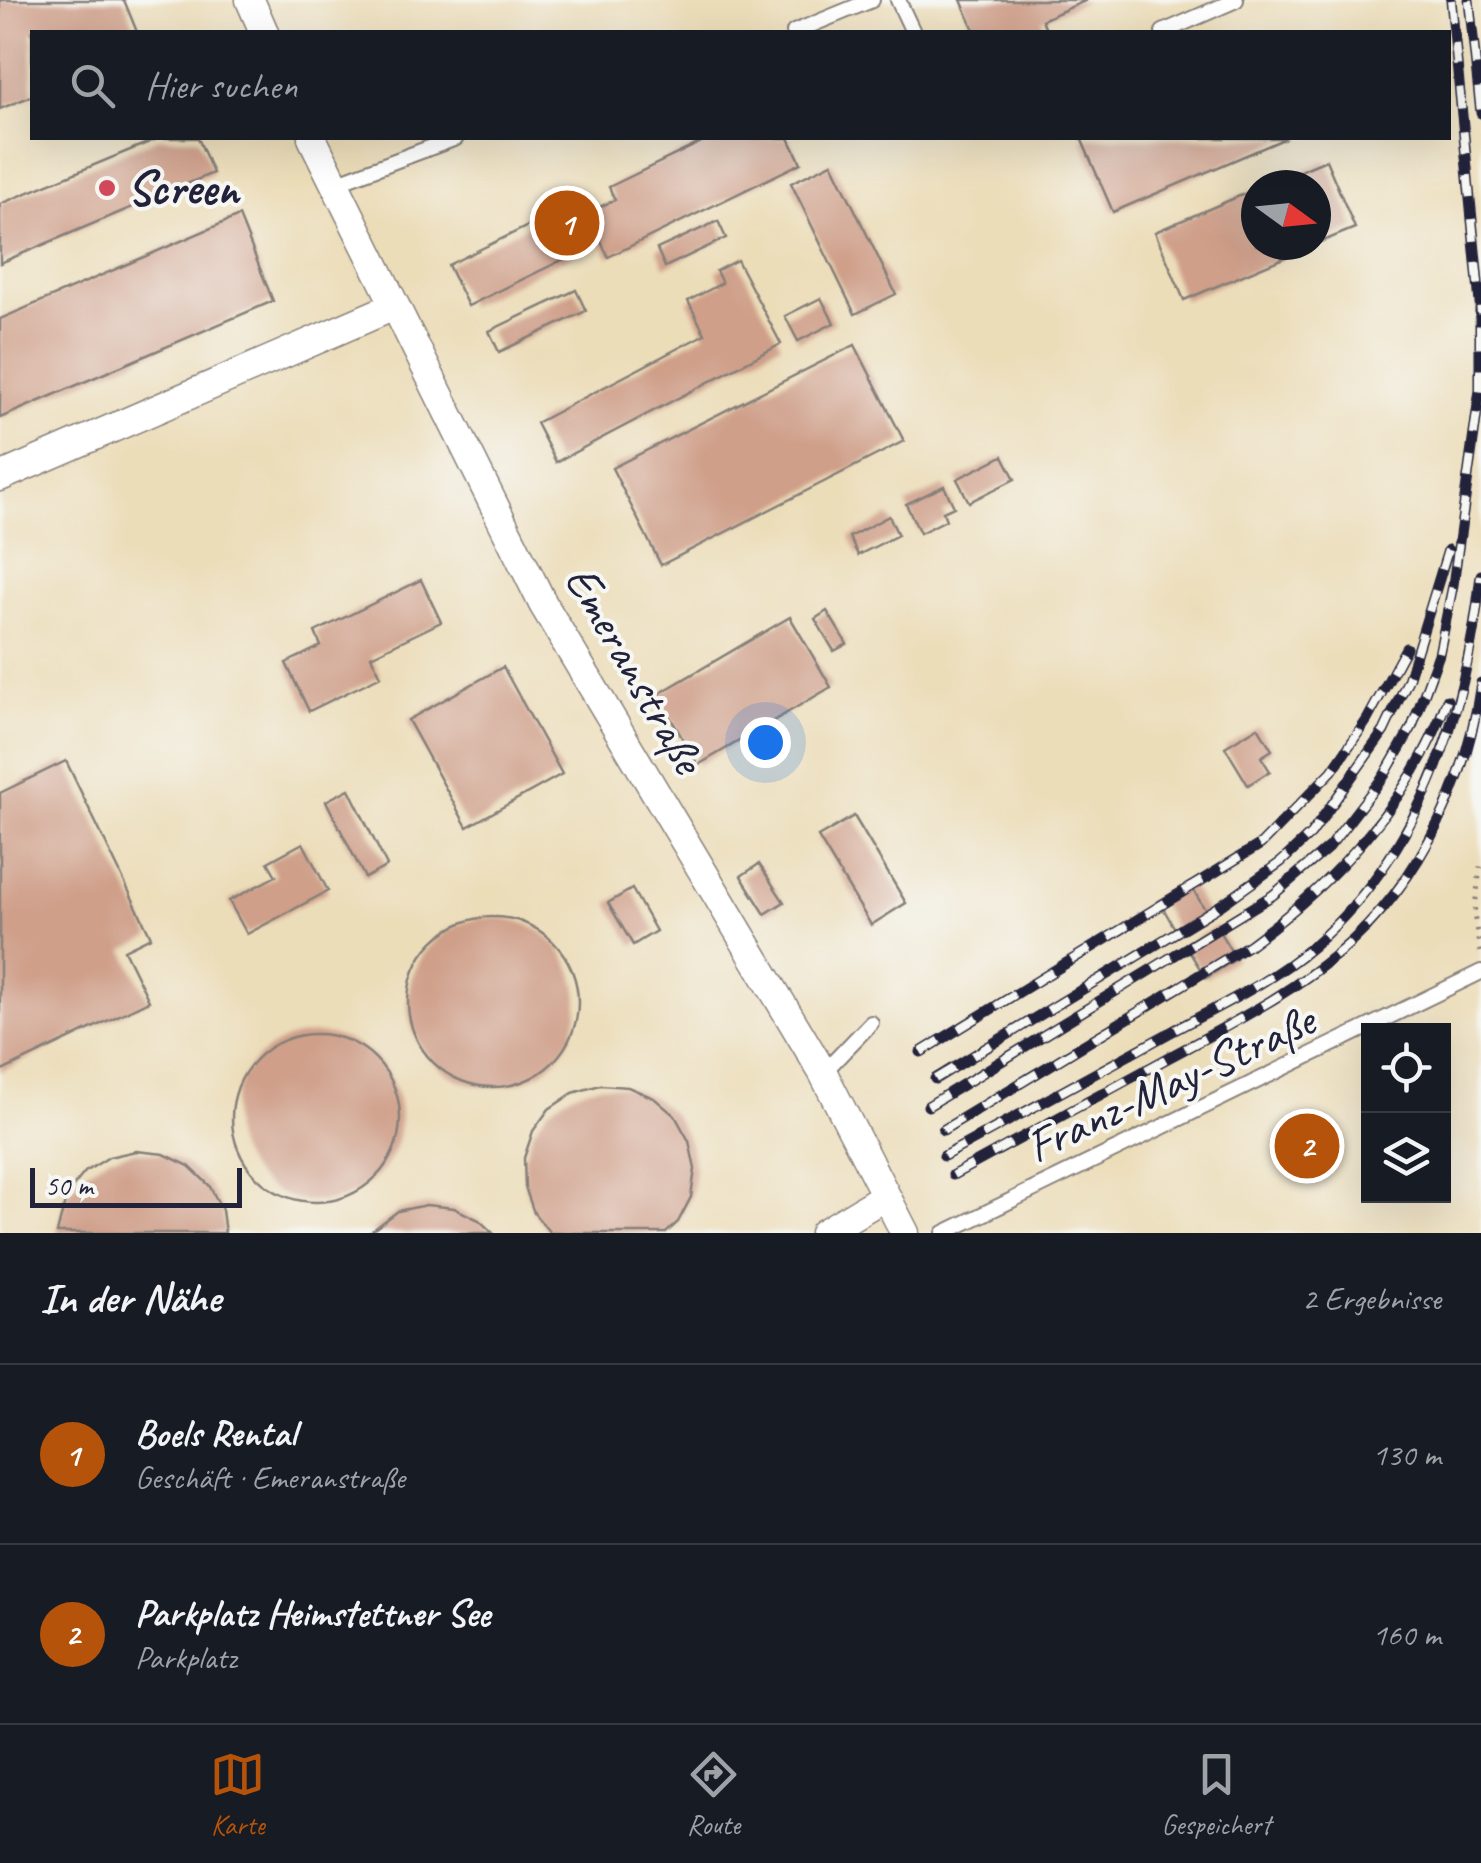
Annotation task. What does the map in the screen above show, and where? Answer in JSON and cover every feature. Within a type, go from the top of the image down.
[{"type":"street","points":[[250,0],[263,30]]},
{"type":"street","name":"Emeranstraße","points":[[313,140],[392,307],[560,635],[823,1073],[905,1233]]},
{"type":"street","points":[[0,476],[392,307]]},
{"type":"street","points":[[824,1233],[885,1196]]},
{"type":"lane","points":[[799,30],[872,0]]},
{"type":"lane","points":[[1168,30],[1236,0]]},
{"type":"lane","points":[[902,1],[912,30]]},
{"type":"lane","points":[[334,184],[451,140]]},
{"type":"lane","name":"Franz-May-Straße","points":[[944,1233],[1481,972]]},
{"type":"lane","points":[[823,1073],[871,1023]]},
{"type":"path","points":[[1481,861],[1474,914],[1481,962]]},
{"type":"building","points":[[0,0],[124,0],[136,30],[30,30],[30,97],[0,109]]},
{"type":"building","points":[[961,0],[1087,0],[1042,20],[1046,30],[974,30]]},
{"type":"building","name":"Screen","points":[[154,140],[199,140],[213,173],[0,263],[0,204]]},
{"type":"building","points":[[706,140],[790,140],[801,163],[608,257],[601,241],[468,306],[448,265],[581,200],[587,213],[615,200],[609,187]]},
{"type":"building","points":[[1082,140],[1281,140],[1113,212]]},
{"type":"building","points":[[1326,160],[1330,170],[1302,170]]},
{"type":"building","points":[[832,163],[896,294],[855,314],[791,183]]},
{"type":"building","points":[[1331,172],[1355,228],[1331,238]]},
{"type":"building","points":[[1241,195],[1241,260],[1279,260],[1184,300],[1155,232]]},
{"type":"building","points":[[239,216],[273,301],[0,418],[0,319]]},
{"type":"building","points":[[718,221],[726,238],[665,267],[657,249]]},
{"type":"building","points":[[737,260],[781,344],[556,462],[536,423],[705,334],[688,301],[722,283],[716,271]]},
{"type":"building","points":[[576,290],[586,311],[499,352],[489,331]]},
{"type":"building","points":[[821,298],[834,323],[798,341],[785,316]]},
{"type":"building","points":[[855,345],[904,441],[661,565],[612,468]]},
{"type":"building","points":[[1003,456],[1015,479],[969,502],[957,479]]},
{"type":"building","points":[[944,486],[954,507],[943,512],[946,520],[920,533],[906,504]]},
{"type":"building","points":[[889,516],[898,535],[858,555],[849,537]]},
{"type":"building","points":[[421,580],[441,622],[371,656],[381,676],[309,711],[286,663],[321,646],[315,632]]},
{"type":"building","points":[[827,611],[847,644],[834,651],[815,619]]},
{"type":"building","points":[[790,617],[831,687],[698,765],[657,695]]},
{"type":"building","points":[[503,667],[562,774],[467,827],[408,720]]},
{"type":"building","points":[[1258,727],[1272,750],[1261,757],[1270,771],[1248,785],[1225,747]]},
{"type":"building","points":[[66,761],[151,937],[124,950],[149,1001],[0,1072],[0,793]]},
{"type":"building","points":[[349,789],[387,866],[365,878],[326,801]]},
{"type":"building","points":[[854,816],[906,903],[871,925],[818,837]]},
{"type":"building","points":[[303,843],[328,891],[247,934],[229,901],[276,876],[268,862]]},
{"type":"building","points":[[759,864],[784,902],[765,914],[741,876]]},
{"type":"building","points":[[1189,883],[1209,916],[1178,934],[1159,901]]},
{"type":"building","points":[[632,889],[656,931],[633,945],[608,903]]},
{"type":"building","points":[[493,917],[526,923],[553,942],[572,969],[578,1002],[572,1035],[553,1062],[526,1081],[493,1087],[460,1081],[433,1062],[414,1035],[408,1002],[414,969],[433,942],[460,923]]},
{"type":"building","points":[[1216,926],[1236,959],[1206,978],[1185,945]]},
{"type":"building","points":[[316,1034],[348,1040],[376,1058],[394,1086],[400,1118],[394,1150],[376,1178],[348,1196],[316,1202],[284,1196],[256,1178],[238,1150],[232,1118],[238,1086],[256,1058],[284,1040]]},
{"type":"building","points":[[600,1085],[628,1087],[654,1098],[675,1116],[689,1141],[695,1169],[691,1197],[678,1222],[666,1233],[550,1233],[534,1213],[525,1187],[524,1158],[533,1131],[549,1109],[573,1093]]},
{"type":"building","points":[[136,1151],[164,1154],[189,1166],[209,1185],[222,1210],[225,1233],[57,1233],[67,1194],[85,1172],[109,1157]]},
{"type":"building","points":[[426,1205],[454,1208],[479,1220],[493,1233],[369,1233],[398,1211]]},
{"type":"railway","points":[[1451,0],[1481,314]]},
{"type":"railway","points":[[1469,0],[1481,113]]},
{"type":"railway","points":[[928,1106],[1273,895],[1329,847],[1384,776],[1412,727],[1439,654],[1453,585],[1480,390],[1480,309]]},
{"type":"railway","points":[[935,1079],[1221,905],[1281,862],[1311,834],[1384,731],[1408,680],[1448,550]]},
{"type":"railway","points":[[944,1156],[1262,982],[1313,946],[1351,908],[1383,868],[1432,777],[1464,678],[1481,575]]},
{"type":"railway","points":[[921,1052],[1261,844],[1332,771],[1367,720],[1406,648]]},
{"type":"railway","points":[[953,1175],[1246,1016],[1322,966],[1354,939],[1407,876],[1448,803],[1474,723],[1481,683]]},
{"type":"railway","points":[[943,1130],[1249,945],[1311,895],[1367,837],[1391,805],[1432,737],[1447,700]]},
{"type":"place","name":"Screen","points":[[107,188]]},
{"type":"place","name":"Boels Rental","points":[[567,223]]},
{"type":"place","name":"Parkplatz Heimstettner See","points":[[1307,1146]]}]
